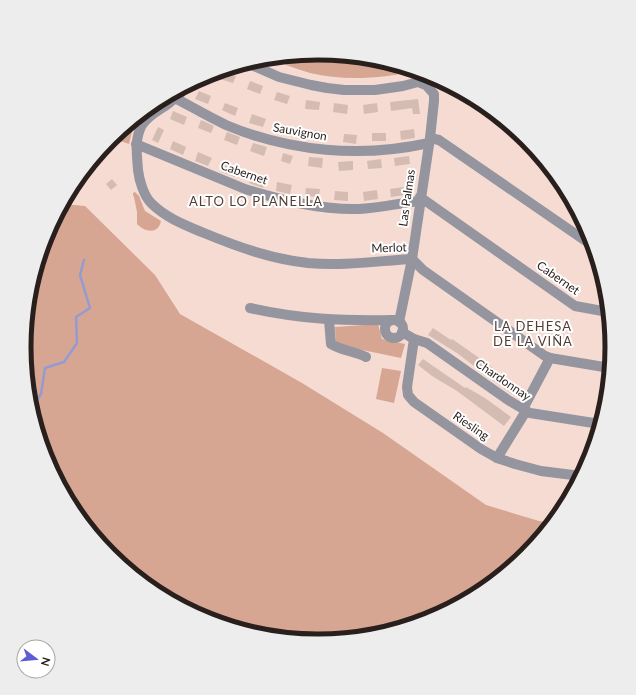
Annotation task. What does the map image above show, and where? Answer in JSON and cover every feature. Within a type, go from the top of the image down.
[{"type":"street","name":"Las Palmas","points":[[257,67],[295,82],[328,88],[344,90],[375,90],[418,82],[423,83],[431,89],[434,94],[429,141],[412,259],[398,325]]},
{"type":"street","name":"Sauvignon","points":[[176,98],[224,124],[274,141],[299,147],[354,152],[385,150],[429,141]]},
{"type":"street","points":[[159,109],[169,103]]},
{"type":"street","points":[[136,144],[138,135],[147,118],[154,113]]},
{"type":"street","points":[[429,141],[439,140],[584,240]]},
{"type":"street","name":"Cabernet","points":[[136,144],[245,189],[301,203],[360,209],[420,199],[575,306],[603,311]]},
{"type":"street","name":"Merlot","points":[[136,144],[139,173],[143,188],[150,202],[170,218],[237,246],[272,257],[308,263],[326,264],[412,259],[423,270],[550,358],[604,367]]},
{"type":"street","points":[[250,308],[289,316],[398,325]]},
{"type":"street","points":[[329,320],[331,344],[337,348],[366,357]]},
{"type":"street","name":"Chardonnay","points":[[398,325],[414,339],[427,343],[524,410],[546,417],[595,423]]},
{"type":"street","name":"Riesling","points":[[414,339],[407,391],[410,398],[475,445],[497,458],[541,471],[574,475]]},
{"type":"street","points":[[497,458],[524,410],[550,358]]},
{"type":"shaded area","points":[[318,60],[337,61],[374,66],[403,74],[349,78],[323,76],[282,63]]},
{"type":"shaded area","points":[[133,129],[129,144],[120,141]]},
{"type":"shaded area","points":[[135,192],[139,196],[145,211],[161,221],[154,230],[151,231],[144,229],[137,224],[137,212],[133,195]]},
{"type":"shaded area","points":[[69,205],[85,206],[155,275],[180,314],[302,383],[383,433],[486,505],[546,522],[534,537],[507,563],[477,586],[428,613],[392,625],[374,629],[337,634],[299,634],[262,629],[244,625],[208,613],[174,596],[159,586],[143,575],[115,550],[102,537],[79,507],[69,491],[53,457],[41,422],[33,385],[31,348],[33,310],[46,255]]},
{"type":"shaded area","points":[[378,324],[382,339],[405,344],[401,358],[343,346],[336,342],[335,327]]},
{"type":"shaded area","points":[[382,368],[401,371],[394,403],[376,399]]},
{"type":"building","points":[[231,74],[236,76],[233,83],[220,79]]},
{"type":"building","points":[[250,81],[263,86],[260,94],[247,89]]},
{"type":"building","points":[[199,91],[211,96],[208,104],[195,99]]},
{"type":"building","points":[[277,92],[290,96],[287,104],[274,100]]},
{"type":"building","points":[[418,99],[420,114],[413,114],[412,108],[391,111],[390,102]]},
{"type":"building","points":[[306,100],[320,102],[319,110],[305,109]]},
{"type":"building","points":[[225,103],[238,108],[235,116],[222,110]]},
{"type":"building","points":[[334,103],[348,105],[347,114],[333,112]]},
{"type":"building","points":[[377,103],[378,112],[364,114],[363,105]]},
{"type":"building","points":[[173,111],[187,117],[184,125],[170,119]]},
{"type":"building","points":[[252,114],[266,119],[263,127],[249,123]]},
{"type":"building","points":[[201,120],[214,126],[211,133],[198,128]]},
{"type":"building","points":[[284,125],[297,129],[295,137],[282,134]]},
{"type":"building","points":[[158,127],[164,130],[158,143],[152,140]]},
{"type":"building","points":[[414,129],[415,138],[401,140],[400,131]]},
{"type":"building","points":[[315,130],[328,133],[326,142],[313,139]]},
{"type":"building","points":[[227,132],[240,137],[237,145],[224,140]]},
{"type":"building","points":[[372,133],[386,133],[386,141],[372,141]]},
{"type":"building","points":[[344,134],[357,135],[356,144],[343,142]]},
{"type":"building","points":[[173,141],[186,147],[183,155],[170,149]]},
{"type":"building","points":[[253,143],[267,147],[264,156],[250,151]]},
{"type":"building","points":[[198,152],[212,158],[208,166],[195,161]]},
{"type":"building","points":[[283,153],[293,156],[290,164],[281,161]]},
{"type":"building","points":[[409,156],[410,164],[395,166],[394,158]]},
{"type":"building","points":[[309,157],[323,158],[322,168],[308,166]]},
{"type":"building","points":[[381,159],[382,168],[368,169],[367,161]]},
{"type":"building","points":[[353,161],[353,170],[339,171],[338,162]]},
{"type":"building","points":[[224,164],[238,169],[235,177],[221,172]]},
{"type":"building","points":[[251,175],[266,179],[263,188],[249,183]]},
{"type":"building","points":[[112,179],[117,185],[111,190],[106,184]]},
{"type":"building","points":[[277,182],[292,185],[290,194],[276,191]]},
{"type":"building","points":[[404,187],[405,195],[391,197],[390,189]]},
{"type":"building","points":[[306,188],[320,189],[319,197],[305,196]]},
{"type":"building","points":[[377,190],[378,199],[364,201],[363,192]]},
{"type":"building","points":[[335,191],[348,192],[348,201],[334,200]]},
{"type":"building","points":[[433,328],[451,340],[452,339],[518,386],[512,394],[457,353],[428,335]]},
{"type":"building","points":[[423,359],[465,388],[466,387],[485,398],[511,417],[504,426],[457,391],[432,376],[418,365]]},
{"type":"waterway","points":[[36,401],[41,394],[45,368],[64,362],[77,343],[76,317],[90,308],[80,275],[84,260]]},
{"type":"district","name":"ALTO LO PLANELLA","points":[[256,201]]},
{"type":"district","name":"LA DEHESA DE LA VIÑA","points":[[533,334]]}]
